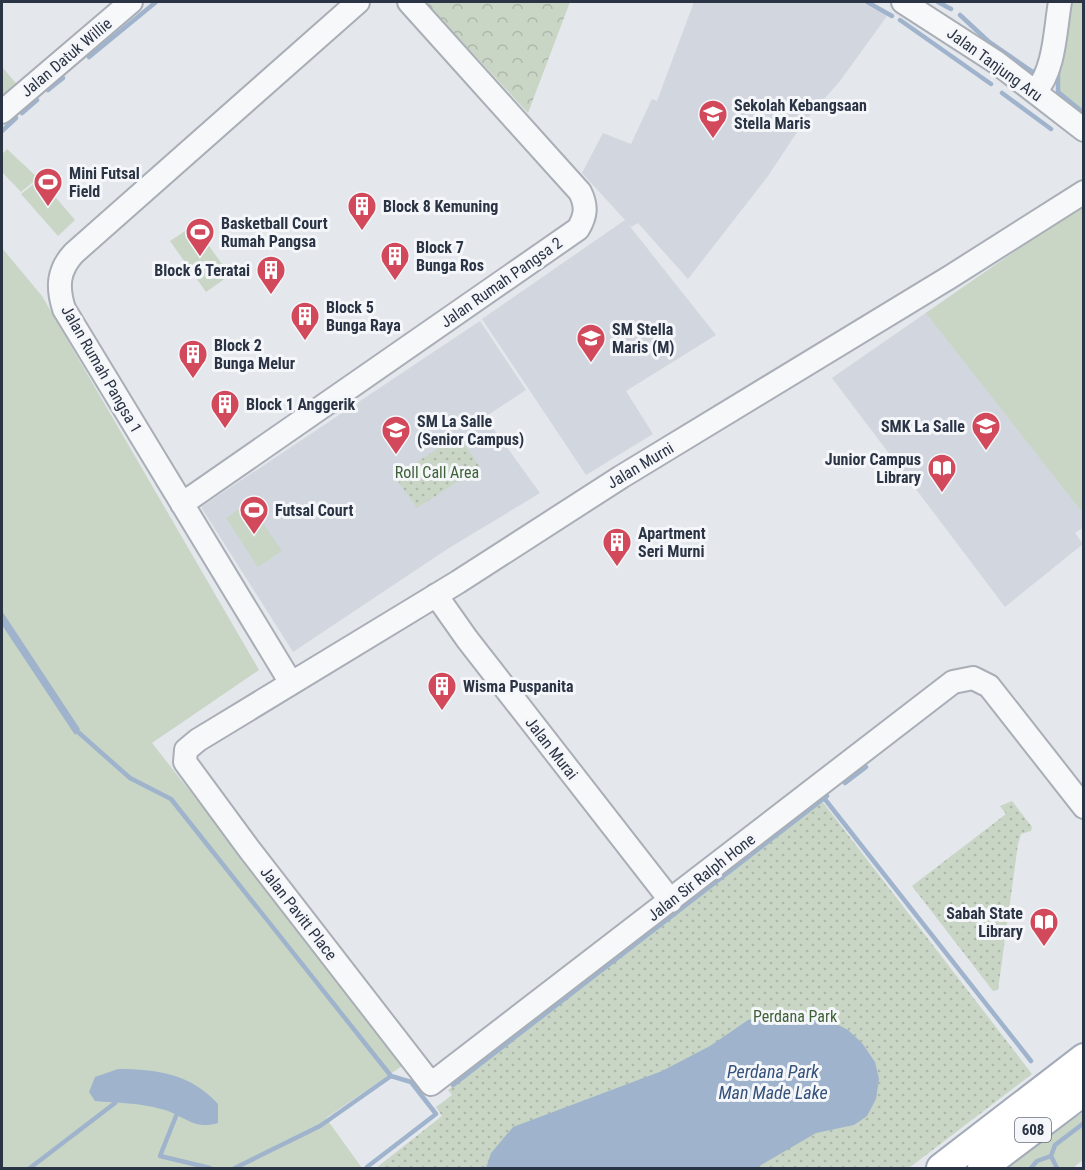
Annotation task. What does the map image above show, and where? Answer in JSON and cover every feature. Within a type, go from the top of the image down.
[{"type":"main road","name":"608","points":[[941,1168],[1083,1058]]},
{"type":"main road","name":"608","points":[[982,1168],[1083,1091]]},
{"type":"street","name":"Jalan Datuk Willie","points":[[2,112],[131,2]]},
{"type":"street","name":"Jalan Rumah Pangsa 1","points":[[291,684],[64,309],[59,292],[60,276],[65,263],[74,253],[358,2]]},
{"type":"street","name":"Jalan Rumah Pangsa 2","points":[[182,504],[578,229],[583,220],[585,202],[580,192],[409,2]]},
{"type":"street","points":[[1035,92],[1043,84],[1048,69],[1060,2]]},
{"type":"street","name":"Jalan Tanjung Aru","points":[[900,3],[949,30],[1083,130]]},
{"type":"street","name":"Jalan Murni","points":[[198,740],[436,595],[621,477],[950,277],[1083,192]]},
{"type":"street","name":"Jalan Murai","points":[[436,595],[467,639],[671,901]]},
{"type":"street","name":"Jalan Sir Ralph Hone","points":[[431,1084],[953,682],[973,678],[989,686],[1083,807]]},
{"type":"street","name":"Jalan Pavitt Place","points":[[198,740],[186,750],[185,762],[431,1084]]},
{"type":"shaded area","points":[[694,2],[861,2],[887,16],[840,81],[803,123],[768,176],[688,279],[638,223],[631,227],[628,224],[716,335],[626,391],[653,434],[586,475],[482,319],[625,220],[582,173],[603,133],[631,144],[652,99],[657,101]]},
{"type":"shaded area","name":"SMK La Salle","points":[[1083,204],[1084,527],[1075,533],[1083,544],[1005,607],[832,378]]},
{"type":"shaded area","name":"SM La Salle (Senior Campus)","points":[[480,321],[526,390],[485,417],[540,493],[449,548],[293,652],[201,507]]},
{"type":"green space","points":[[425,2],[570,2],[528,113]]},
{"type":"green space","points":[[1071,2],[1083,2],[1083,113],[1058,92],[1056,87]]},
{"type":"green space","points":[[2,67],[21,89],[2,106]]},
{"type":"green space","points":[[7,149],[38,178],[21,192],[2,172],[2,154]]},
{"type":"green space","name":"Mini Futsal Field","points":[[40,179],[75,220],[58,236],[21,194]]},
{"type":"green space","points":[[1083,204],[1083,513],[926,313]]},
{"type":"green space","name":"Basketball Court Rumah Pangsa","points":[[194,225],[230,275],[206,292],[170,241]]},
{"type":"green space","points":[[2,248],[42,296],[259,670],[152,743],[405,1064],[326,1118],[362,1168],[2,1168]]},
{"type":"green space","name":"Roll Call Area","points":[[458,435],[480,467],[417,508],[395,477]]},
{"type":"green space","name":"Futsal Court","points":[[249,503],[282,551],[258,567],[226,518]]},
{"type":"green space","name":"Perdana Park","points":[[822,801],[1032,1074],[909,1168],[376,1168],[442,1116],[436,1107],[452,1095],[448,1090]]},
{"type":"green space","points":[[1012,801],[1032,827],[1031,831],[1021,834],[1018,844],[998,990],[993,991],[912,886],[1006,814],[1000,806]]},
{"type":"green space","points":[[1083,1113],[1083,1160],[1073,1168],[1000,1168],[1037,1139]]},
{"type":"water","points":[[2,611],[80,729],[75,735],[2,625]]},
{"type":"water","name":"Perdana Park Man Made Lake","points":[[781,1012],[825,1018],[848,1030],[862,1043],[875,1062],[879,1079],[876,1099],[867,1116],[854,1125],[816,1133],[756,1168],[486,1168],[491,1153],[513,1127],[662,1071],[710,1046],[748,1020]]},
{"type":"water","points":[[118,1069],[146,1070],[173,1075],[197,1086],[218,1104],[218,1123],[202,1125],[153,1107],[95,1101],[89,1092],[95,1077]]},
{"type":"waterway","points":[[89,57],[156,2]]},
{"type":"waterway","points":[[867,2],[892,16]]},
{"type":"waterway","points":[[938,2],[951,9]]},
{"type":"waterway","points":[[960,15],[988,41],[1027,68],[1033,72],[1039,69]]},
{"type":"waterway","points":[[900,20],[991,84]]},
{"type":"waterway","points":[[1058,71],[1058,92],[1084,113]]},
{"type":"waterway","points":[[48,90],[63,78]]},
{"type":"waterway","points":[[1002,93],[1051,129]]},
{"type":"waterway","points":[[22,113],[37,100]]},
{"type":"waterway","points":[[2,131],[16,118]]},
{"type":"waterway","points":[[78,732],[130,778],[171,799],[391,1076],[411,1082],[436,1114],[367,1167]]},
{"type":"waterway","points":[[845,783],[866,767]]},
{"type":"waterway","points":[[453,1085],[827,796]]},
{"type":"waterway","points":[[824,798],[1031,1061]]},
{"type":"waterway","points":[[235,1168],[320,1126],[391,1076]]},
{"type":"waterway","points":[[30,1168],[115,1103]]},
{"type":"waterway","points":[[176,1116],[160,1156],[210,1168]]},
{"type":"waterway","points":[[1057,1168],[1051,1156],[1055,1145],[1084,1123]]},
{"type":"waterway","points":[[1031,1168],[1037,1161],[1051,1156]]},
{"type":"place","name":"Sekolah Kebangsaan Stella Maris","points":[[713,140]]},
{"type":"place","name":"Mini Futsal Field","points":[[48,208]]},
{"type":"place","name":"Block 8 Kemuning","points":[[362,232]]},
{"type":"place","name":"Basketball Court Rumah Pangsa","points":[[200,258]]},
{"type":"place","name":"Block 7 Bunga Ros","points":[[395,282]]},
{"type":"place","name":"Block 6 Teratai","points":[[271,296]]},
{"type":"place","name":"Block 5 Bunga Raya","points":[[305,342]]},
{"type":"place","name":"SM Stella Maris (M)","points":[[591,364]]},
{"type":"place","name":"Block 2 Bunga Melur","points":[[193,380]]},
{"type":"place","name":"Block 1 Anggerik","points":[[225,430]]},
{"type":"place","name":"SMK La Salle","points":[[986,452]]},
{"type":"place","name":"SM La Salle (Senior Campus)","points":[[396,456]]},
{"type":"place","name":"Junior Campus Library","points":[[942,494]]},
{"type":"place","name":"Futsal Court","points":[[254,536]]},
{"type":"place","name":"Apartment Seri Murni","points":[[617,568]]},
{"type":"place","name":"Wisma Puspanita","points":[[442,712]]},
{"type":"place","name":"Sabah State Library","points":[[1044,948]]}]
